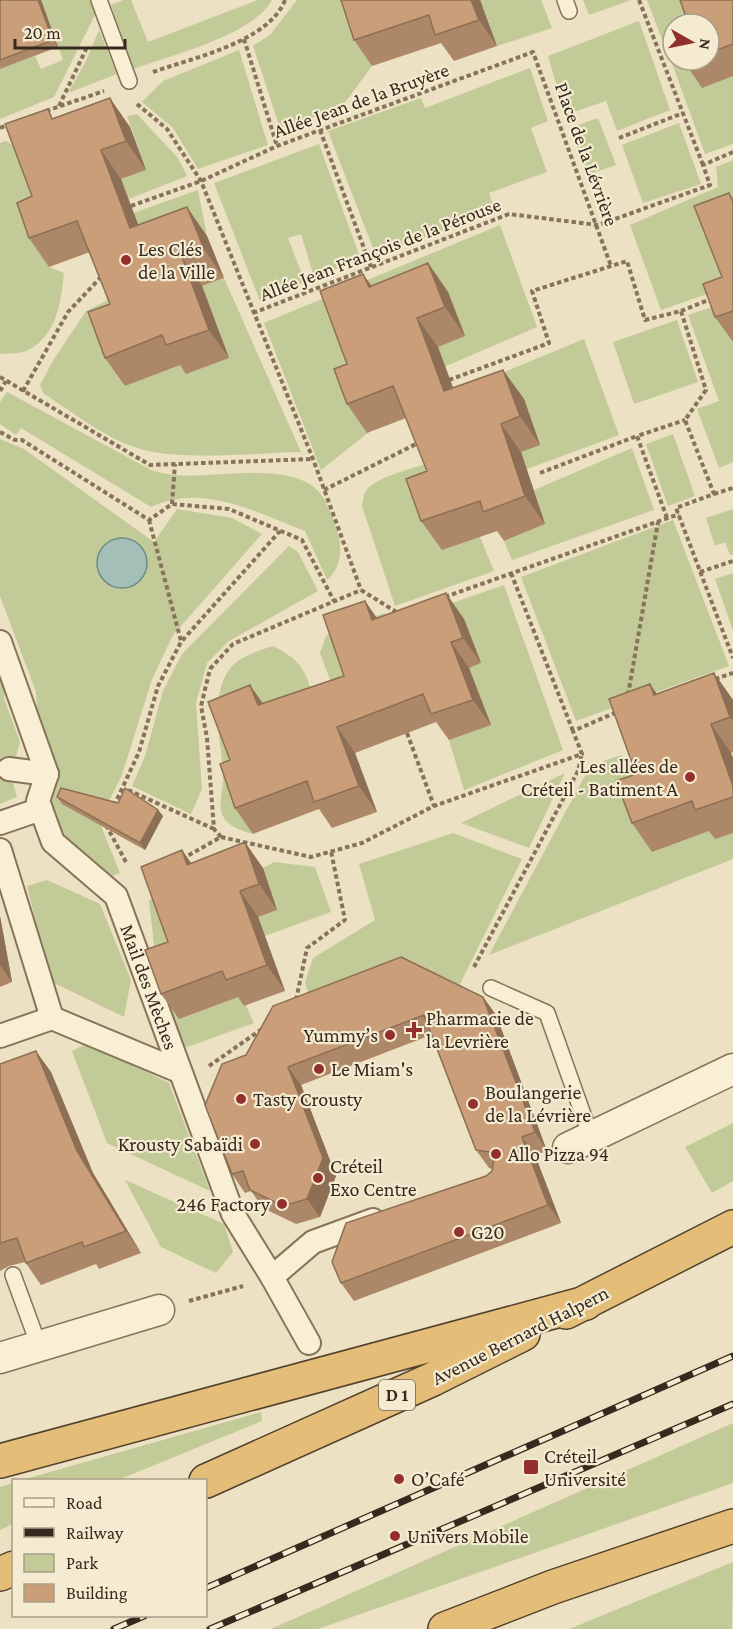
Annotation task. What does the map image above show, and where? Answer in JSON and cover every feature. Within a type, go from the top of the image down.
[{"type":"highway","name":"Avenue Bernard Halpern","points":[[207,1481],[433,1379],[733,1227]]},
{"type":"highway","points":[[0,1461],[586,1302]]},
{"type":"highway","points":[[445,1629],[553,1587],[733,1526]]},
{"type":"street","points":[[0,642],[47,774],[9,769]]},
{"type":"street","name":"Mail des Mèches","points":[[47,774],[38,801],[53,842],[116,896],[232,1214],[272,1277],[309,1343]]},
{"type":"street","points":[[0,823],[41,809]]},
{"type":"street","points":[[0,850],[52,1018]]},
{"type":"street","points":[[0,1036],[52,1018],[182,1077]]},
{"type":"street","points":[[580,1143],[733,1068]]},
{"type":"street","points":[[272,1277],[313,1242],[390,1214]]},
{"type":"street","points":[[0,1358],[159,1310]]},
{"type":"lane","points":[[101,6],[122,84]]},
{"type":"lane","points":[[491,988],[548,1013],[580,1143]]},
{"type":"lane","points":[[13,1275],[39,1346]]},
{"type":"path","points":[[39,114],[244,39],[276,16],[285,0]]},
{"type":"path","points":[[639,0],[703,165],[733,152]]},
{"type":"path","points":[[59,107],[101,6]]},
{"type":"path","points":[[244,39],[278,146]]},
{"type":"path","name":"Allée Jean de la Bruyère","points":[[131,206],[201,181],[278,146],[533,52]]},
{"type":"path","name":"Place de la Lévrière","points":[[533,52],[598,225],[611,266]]},
{"type":"path","points":[[122,84],[167,129],[201,181],[313,459],[361,590],[398,614],[408,610]]},
{"type":"path","points":[[619,138],[683,113]]},
{"type":"path","points":[[0,128],[10,125]]},
{"type":"path","points":[[320,130],[371,267]]},
{"type":"path","name":"Allée Jean François de la Pérouse","points":[[253,313],[509,214],[598,225],[710,185],[703,165]]},
{"type":"path","points":[[449,381],[549,343],[532,291],[611,266],[627,261],[645,320],[681,311],[714,298]]},
{"type":"path","points":[[23,391],[68,312],[106,272]]},
{"type":"path","points":[[540,473],[685,420],[706,390],[681,311]]},
{"type":"path","points":[[0,378],[150,465],[313,459]]},
{"type":"path","points":[[0,391],[6,381]]},
{"type":"path","points":[[685,420],[714,494]]},
{"type":"path","points":[[0,432],[15,440],[22,440],[149,520],[181,642]]},
{"type":"path","points":[[637,436],[667,518]]},
{"type":"path","points":[[324,490],[423,440]]},
{"type":"path","points":[[172,504],[175,464]]},
{"type":"path","points":[[733,488],[676,508],[733,658]]},
{"type":"path","points":[[149,520],[172,504],[229,509],[302,540],[334,601]]},
{"type":"path","points":[[439,599],[679,514]]},
{"type":"path","points":[[627,697],[658,521]]},
{"type":"path","points":[[110,814],[124,789],[139,752],[158,686],[181,642],[280,531]]},
{"type":"path","points":[[700,572],[733,561]]},
{"type":"path","points":[[491,988],[469,976],[578,771],[582,754],[512,573]]},
{"type":"path","points":[[214,830],[207,738],[201,706],[210,669],[232,644],[361,590]]},
{"type":"path","points":[[711,680],[733,673]]},
{"type":"path","points":[[573,731],[625,709]]},
{"type":"path","points":[[407,733],[434,806]]},
{"type":"path","points":[[124,789],[214,830],[220,837],[311,857],[362,843],[434,806],[582,754]]},
{"type":"path","points":[[105,822],[137,884],[116,896]]},
{"type":"path","points":[[179,861],[220,837]]},
{"type":"path","points":[[295,1006],[307,948],[345,920],[332,851]]},
{"type":"path","points":[[182,1077],[267,1026]]},
{"type":"path","points":[[159,1310],[272,1277]]},
{"type":"green space","points":[[41,0],[91,0],[96,13],[54,97],[0,119],[0,69],[35,56],[41,69],[63,60]]},
{"type":"green space","points":[[123,0],[131,0],[148,42],[258,0],[272,0],[262,13],[230,34],[189,51],[133,69],[111,5]]},
{"type":"green space","points":[[297,0],[360,0],[358,22],[372,66],[341,108],[280,128],[253,46],[270,35]]},
{"type":"green space","points":[[465,0],[541,0],[552,28],[497,46],[483,7]]},
{"type":"green space","points":[[583,0],[631,0],[589,15]]},
{"type":"green space","points":[[647,0],[689,0],[694,12],[661,12],[661,37]]},
{"type":"green space","points":[[639,21],[670,110],[617,131],[606,101],[565,115],[548,56]]},
{"type":"green space","points":[[99,30],[117,74],[68,93],[85,63]]},
{"type":"green space","points":[[239,50],[268,145],[198,169],[173,128],[142,102],[163,81]]},
{"type":"green space","points":[[530,68],[548,121],[531,128],[547,172],[489,193],[495,211],[376,256],[328,131],[421,98],[425,108]]},
{"type":"green space","points":[[721,71],[733,76],[733,144],[705,154],[675,72]]},
{"type":"green space","points":[[137,114],[178,158],[187,176],[129,199],[121,179],[146,170],[127,116]]},
{"type":"green space","points":[[598,118],[616,165],[587,175],[570,128]]},
{"type":"green space","points":[[679,123],[701,184],[643,203],[622,145]]},
{"type":"green space","points":[[6,141],[25,153],[49,267],[64,273],[56,317],[45,336],[38,344],[25,351],[0,354],[0,143]]},
{"type":"green space","points":[[319,144],[361,260],[314,277],[301,234],[288,238],[305,282],[260,301],[214,183]]},
{"type":"green space","points":[[733,160],[733,285],[661,310],[630,225],[718,187],[716,167]]},
{"type":"green space","points":[[198,190],[207,236],[169,250],[156,272],[133,213]]},
{"type":"green space","points":[[500,225],[537,327],[444,367],[437,347],[448,292],[354,398],[369,432],[321,470],[264,323]]},
{"type":"green space","points":[[224,278],[301,452],[204,456],[149,451],[108,435],[44,394],[40,385],[54,359],[86,311],[116,296],[161,357],[229,358],[209,304],[198,288]]},
{"type":"green space","points":[[719,305],[733,342],[733,462],[719,468],[697,409],[719,401],[688,315]]},
{"type":"green space","points":[[677,320],[698,382],[634,404],[613,342]]},
{"type":"green space","points":[[584,339],[619,435],[519,472],[454,393]]},
{"type":"green space","points":[[7,392],[153,471],[192,476],[271,474],[290,476],[306,482],[319,492],[330,512],[339,540],[338,565],[327,580],[305,531],[249,509],[209,499],[190,498],[170,500],[151,507],[21,428],[16,435],[0,424],[0,402]]},
{"type":"green space","points":[[673,434],[695,496],[668,506],[646,444]]},
{"type":"green space","points":[[0,439],[24,449],[154,542],[177,509],[232,518],[262,534],[173,635],[152,679],[122,775],[99,821],[120,873],[112,876],[86,861],[62,840],[51,813],[51,784],[37,712],[36,692],[0,596]]},
{"type":"green space","points":[[632,448],[654,510],[512,560],[504,541],[545,524],[534,490]]},
{"type":"green space","points":[[431,462],[480,537],[494,571],[395,606],[362,506],[364,496],[373,484]]},
{"type":"green space","points":[[733,509],[733,554],[730,555],[725,542],[715,546],[706,518]]},
{"type":"green space","points":[[673,520],[729,666],[576,721],[521,577]]},
{"type":"green space","points":[[289,546],[298,552],[318,591],[229,641],[207,663],[196,703],[202,789],[191,814],[132,786],[145,756],[163,691],[182,654]]},
{"type":"green space","points":[[733,573],[733,631],[715,579]]},
{"type":"green space","points":[[504,585],[563,750],[464,790],[449,740],[456,672],[481,663],[403,620]]},
{"type":"green space","points":[[385,613],[386,626],[354,679],[341,709],[320,653],[326,636],[344,626]]},
{"type":"green space","points":[[273,646],[301,667],[309,683],[319,716],[238,790],[253,834],[229,824],[221,811],[223,779],[218,723],[219,695],[223,682],[233,665],[249,655]]},
{"type":"green space","points":[[0,662],[7,681],[4,698],[20,742],[16,756],[0,760]]},
{"type":"green space","points":[[621,755],[638,784],[686,825],[733,833],[733,859],[489,955],[590,766]]},
{"type":"green space","points":[[565,773],[529,848],[461,823]]},
{"type":"green space","points":[[0,777],[12,779],[17,797],[0,804]]},
{"type":"green space","points":[[453,833],[522,859],[459,986],[314,1014],[305,982],[313,958],[375,920],[359,864]]},
{"type":"green space","points":[[274,862],[315,867],[331,912],[259,938],[253,919],[263,868]]},
{"type":"green space","points":[[168,879],[236,984],[254,1023],[187,1047],[172,1043],[148,976],[154,945],[149,901]]},
{"type":"green space","points":[[47,880],[100,904],[131,980],[124,1017],[50,981],[27,886]]},
{"type":"green space","points":[[88,1043],[169,1083],[210,1191],[107,1143],[72,1051]]},
{"type":"green space","points":[[733,1123],[733,1181],[712,1193],[685,1147]]},
{"type":"green space","points":[[125,1180],[224,1224],[233,1252],[216,1273],[161,1247]]},
{"type":"green space","points":[[261,1412],[262,1421],[120,1479],[26,1479]]},
{"type":"green space","points":[[733,1423],[733,1483],[318,1629],[271,1629]]},
{"type":"green space","points":[[12,1483],[12,1524],[0,1530],[0,1487]]},
{"type":"green space","points":[[733,1562],[732,1629],[569,1629]]},
{"type":"water","points":[[117,538],[127,538],[140,545],[147,558],[147,568],[140,581],[127,588],[117,588],[108,584],[101,577],[97,568],[97,558],[101,549],[108,542]]},
{"type":"building","points":[[0,0],[38,0],[53,40],[0,60]]},
{"type":"building","points":[[341,0],[471,0],[479,20],[435,35],[429,15],[354,40]]},
{"type":"building","points":[[680,0],[733,0],[733,44],[721,48],[721,12],[684,12]]},
{"type":"building","name":"Les Clés de la Ville","points":[[110,98],[126,141],[101,150],[130,228],[187,207],[204,249],[182,257],[209,330],[166,345],[162,335],[105,358],[88,312],[110,304],[77,221],[29,238],[17,203],[32,196],[5,124],[48,109],[52,119]]},
{"type":"building","points":[[729,193],[733,202],[733,311],[715,317],[703,284],[722,277],[694,206]]},
{"type":"building","points":[[428,263],[445,307],[417,318],[444,391],[503,370],[520,416],[501,424],[525,496],[483,512],[480,501],[421,521],[406,479],[427,471],[393,386],[347,404],[334,369],[347,364],[320,291],[363,274],[369,287]]},
{"type":"building","points":[[446,593],[463,638],[451,642],[473,700],[431,714],[423,694],[337,727],[359,786],[314,802],[307,781],[235,808],[220,764],[230,760],[208,702],[250,685],[258,705],[344,676],[323,615],[365,601],[372,620]]},
{"type":"building","points":[[714,673],[730,717],[711,724],[733,786],[733,797],[695,810],[692,801],[632,823],[616,781],[636,774],[609,699],[650,684],[654,695]]},
{"type":"building","points":[[61,788],[118,803],[125,788],[158,810],[140,843],[57,797]]},
{"type":"building","points":[[245,842],[259,884],[240,891],[267,965],[226,980],[222,971],[161,994],[145,950],[168,942],[141,867],[182,850],[187,865]]},
{"type":"building","points":[[401,957],[483,997],[535,1132],[522,1137],[548,1205],[341,1283],[332,1262],[346,1223],[486,1176],[492,1171],[494,1159],[490,1152],[476,1150],[424,1015],[288,1067],[323,1158],[307,1199],[283,1206],[250,1190],[243,1171],[232,1174],[205,1105],[222,1064],[246,1055],[273,1006]]},
{"type":"building","points":[[36,1051],[77,1151],[126,1231],[84,1247],[82,1242],[26,1263],[17,1238],[0,1243],[0,1064]]},
{"type":"railway","points":[[207,1588],[733,1356]]},
{"type":"railway","points":[[210,1629],[733,1404]]},
{"type":"railway","points":[[114,1629],[142,1617]]},
{"type":"place","name":"Les Clés de la Ville","points":[[126,260]]},
{"type":"place","name":"Les allées de Créteil - Batiment A","points":[[690,777]]},
{"type":"place","name":"Pharmacie de la Levrière","points":[[414,1030]]},
{"type":"place","name":"Yummy’s","points":[[390,1035]]},
{"type":"place","name":"Le Miam's","points":[[319,1069]]},
{"type":"place","name":"Tasty Crousty","points":[[241,1099]]},
{"type":"place","name":"Boulangerie de la Lévrière","points":[[473,1104]]},
{"type":"place","name":"Krousty Sabaïdi","points":[[255,1144]]},
{"type":"place","name":"Allo Pizza 94","points":[[496,1154]]},
{"type":"place","name":"Créteil Exo Centre","points":[[318,1178]]},
{"type":"place","name":"246 Factory","points":[[282,1204]]},
{"type":"place","name":"G20","points":[[459,1232]]},
{"type":"place","name":"Créteil Université","points":[[531,1467]]},
{"type":"place","name":"O’Café","points":[[399,1479]]},
{"type":"place","name":"Univers Mobile","points":[[395,1536]]}]
